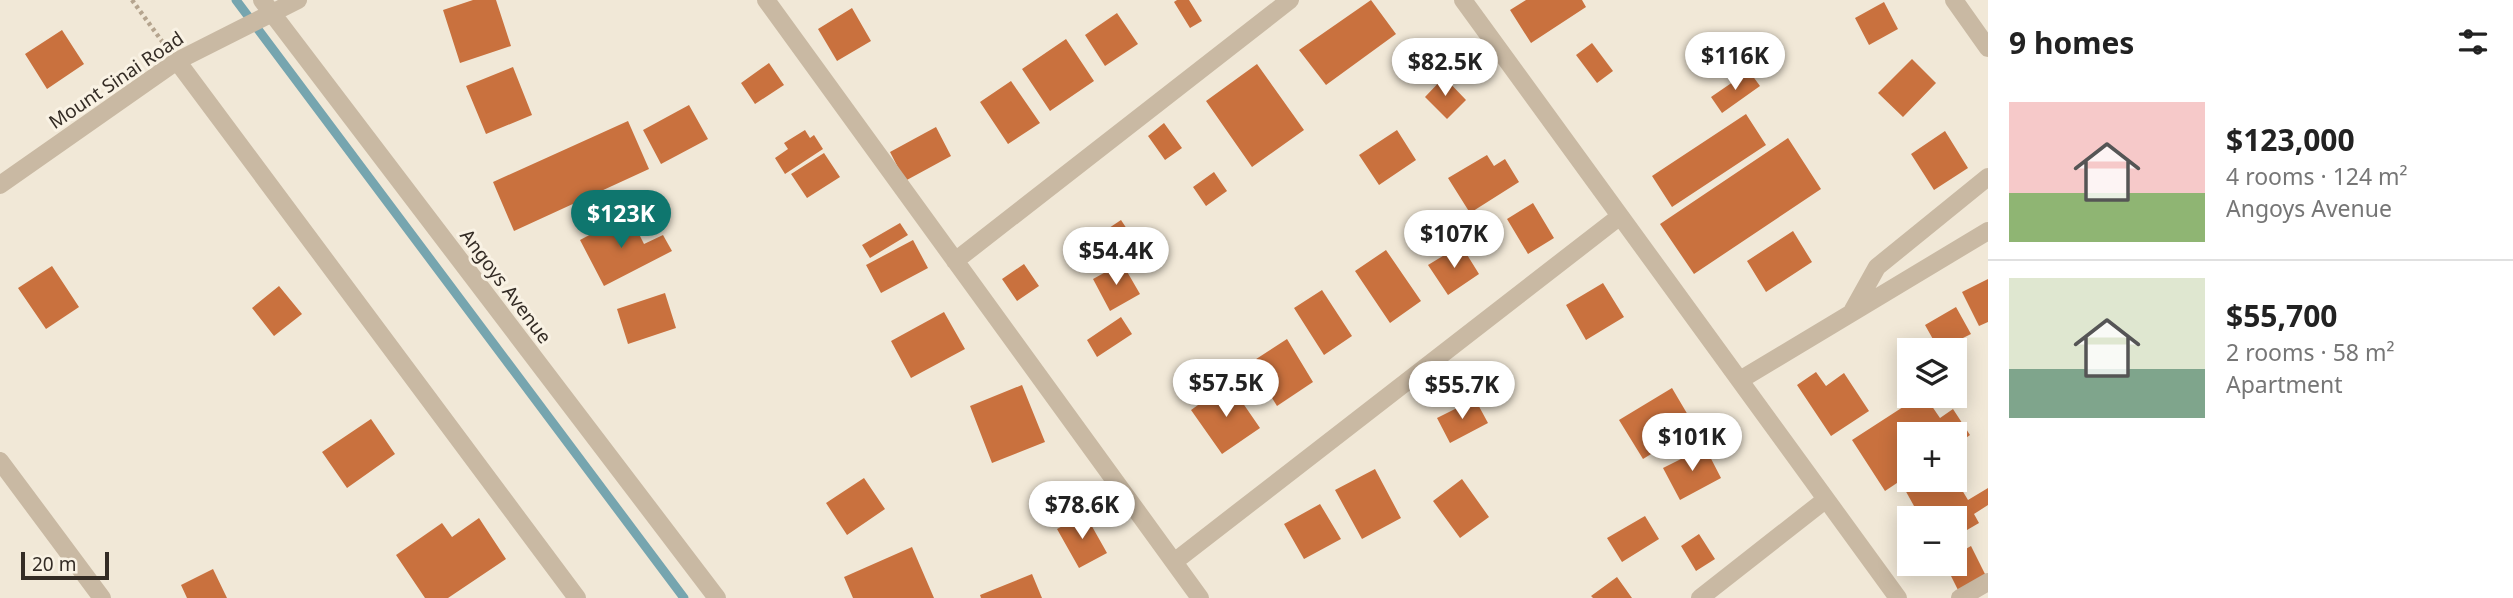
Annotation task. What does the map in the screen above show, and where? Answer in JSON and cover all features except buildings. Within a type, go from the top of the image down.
[{"type":"street","name":"Mount Sinai Road","points":[[0,185],[177,61],[223,38],[262,11],[298,0]]},
{"type":"street","points":[[766,0],[1200,598]]},
{"type":"street","points":[[955,261],[1290,0]]},
{"type":"street","points":[[1463,0],[1898,598]]},
{"type":"street","points":[[1954,0],[1988,48]]},
{"type":"street","name":"Angoys Avenue","points":[[262,11],[716,598]]},
{"type":"street","points":[[177,61],[577,598]]},
{"type":"street","points":[[1852,313],[1877,267],[1988,177]]},
{"type":"street","points":[[1174,562],[1619,217]]},
{"type":"street","points":[[1740,380],[1988,232]]},
{"type":"street","points":[[0,461],[102,598]]},
{"type":"street","points":[[1700,598],[1825,500]]},
{"type":"street","points":[[1960,598],[1988,582]]},
{"type":"path","points":[[132,0],[177,61]]},
{"type":"waterway","points":[[236,0],[684,598]]}]
